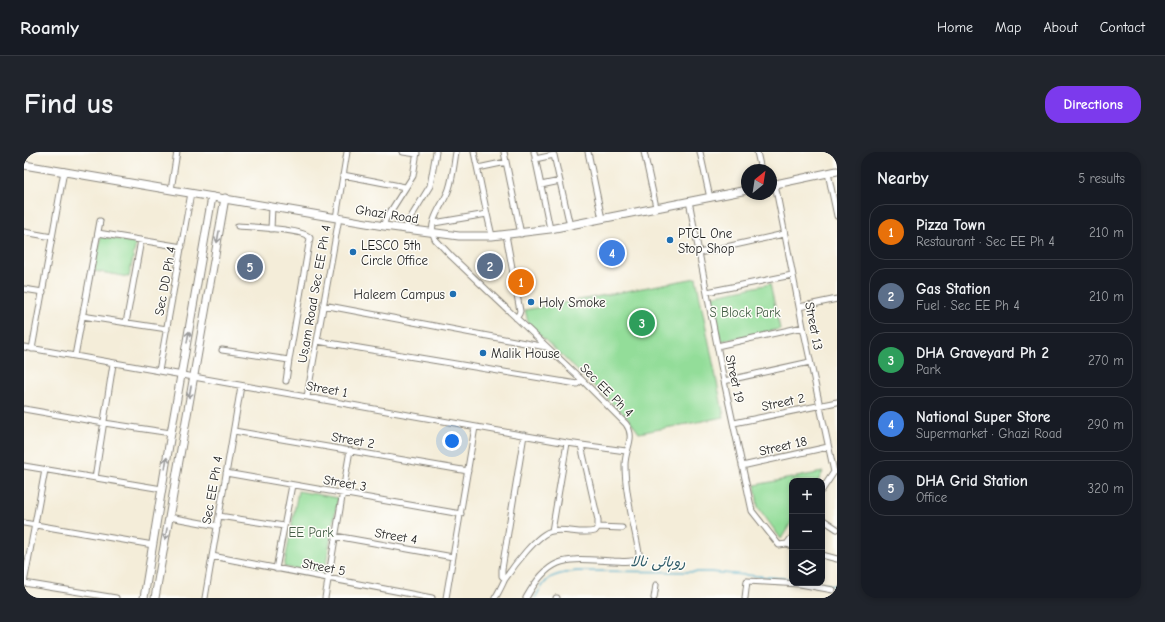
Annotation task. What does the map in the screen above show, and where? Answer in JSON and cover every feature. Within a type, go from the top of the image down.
[{"type":"street","points":[[171,190],[177,152]]},
{"type":"street","name":"Us,am Road Sec EE Ph 4","points":[[307,397],[338,218],[347,152]]},
{"type":"street","points":[[384,226],[385,220],[413,176],[417,153],[403,152]]},
{"type":"street","points":[[406,230],[408,222],[430,186],[436,152]]},
{"type":"street","points":[[433,233],[437,212],[449,189],[456,152]]},
{"type":"street","points":[[474,152],[492,236]]},
{"type":"street","points":[[504,152],[521,234]]},
{"type":"street","points":[[534,152],[550,229]]},
{"type":"street","points":[[590,152],[602,219]]},
{"type":"street","points":[[644,152],[656,208]]},
{"type":"street","points":[[700,152],[710,198]]},
{"type":"street","points":[[757,152],[760,164]]},
{"type":"street","points":[[535,159],[554,153],[570,226]]},
{"type":"street","points":[[478,168],[506,162]]},
{"type":"street","name":"Ghazi Road","points":[[24,165],[406,230],[459,236],[521,234],[570,226],[741,191]]},
{"type":"street","points":[[32,349],[64,171]]},
{"type":"street","points":[[777,183],[837,171]]},
{"type":"street","points":[[828,172],[837,216]]},
{"type":"street","points":[[343,175],[405,187]]},
{"type":"street","points":[[541,185],[560,181]]},
{"type":"street","name":"Sec DD Ph 4","points":[[159,371],[191,193]]},
{"type":"street","points":[[144,598],[212,197]]},
{"type":"street","points":[[155,598],[225,198]]},
{"type":"street","name":"Street 13","points":[[777,200],[802,327],[835,473]]},
{"type":"street","name":"Street 19","points":[[689,201],[724,381],[752,511],[779,544],[789,545]]},
{"type":"street","points":[[271,229],[272,207]]},
{"type":"street","points":[[434,223],[487,214]]},
{"type":"street","points":[[75,356],[100,221]]},
{"type":"street","points":[[238,226],[306,234],[310,238],[286,381]]},
{"type":"street","points":[[24,232],[52,237]]},
{"type":"street","points":[[98,233],[182,247]]},
{"type":"street","name":"Sec EE Ph 4","points":[[433,233],[435,239],[452,256],[582,380],[629,428],[631,437],[626,451],[626,485],[639,553],[638,559],[635,561],[574,560],[555,564],[548,568],[537,579],[526,598]]},
{"type":"street","points":[[699,253],[784,234]]},
{"type":"street","points":[[506,235],[520,311],[516,318]]},
{"type":"street","points":[[126,322],[141,240]]},
{"type":"street","points":[[707,292],[792,275]]},
{"type":"street","points":[[24,289],[42,292]]},
{"type":"street","points":[[799,307],[837,299]]},
{"type":"street","points":[[323,304],[547,347]]},
{"type":"street","points":[[82,316],[167,329]]},
{"type":"street","points":[[717,346],[802,327]]},
{"type":"street","points":[[316,341],[577,384],[582,380]]},
{"type":"street","name":"Street 1","points":[[24,347],[113,364],[567,443],[626,451]]},
{"type":"street","points":[[222,350],[289,360]]},
{"type":"street","points":[[724,381],[810,362]]},
{"type":"street","points":[[95,478],[113,364]]},
{"type":"street","name":"Sec EE Ph 4","points":[[205,598],[241,386]]},
{"type":"street","name":"Street 2","points":[[734,423],[837,402]]},
{"type":"street","points":[[24,409],[104,424],[171,433]]},
{"type":"street","points":[[446,598],[475,427]]},
{"type":"street","name":"Street 2","points":[[234,431],[468,471]]},
{"type":"street","points":[[506,579],[502,576],[502,569],[524,435]]},
{"type":"street","points":[[552,531],[567,443]]},
{"type":"street","points":[[495,598],[506,579],[538,538],[546,532],[590,533],[595,531],[598,527],[598,520],[581,445]]},
{"type":"street","name":"Street 18","points":[[742,466],[828,447]]},
{"type":"street","points":[[325,598],[350,450]]},
{"type":"street","points":[[24,466],[162,489]]},
{"type":"street","points":[[45,470],[24,583],[116,598]]},
{"type":"street","name":"Street 3","points":[[226,473],[461,514]]},
{"type":"street","points":[[825,486],[835,473]]},
{"type":"street","points":[[276,569],[292,485]]},
{"type":"street","points":[[219,516],[284,526]]},
{"type":"street","points":[[169,517],[218,526]]},
{"type":"street","points":[[825,522],[837,529]]},
{"type":"street","points":[[24,523],[153,545]]},
{"type":"street","points":[[598,527],[622,528]]},
{"type":"street","name":"Street 4","points":[[336,536],[453,557]]},
{"type":"street","name":"Street 5","points":[[212,556],[432,598]]},
{"type":"street","points":[[825,556],[837,559]]},
{"type":"street","points":[[745,598],[747,581],[800,584],[833,590]]},
{"type":"street","points":[[654,598],[656,585]]},
{"type":"green space","points":[[101,236],[136,243],[129,277],[94,271]]},
{"type":"green space","points":[[696,278],[724,417],[639,433],[628,418],[529,325],[525,310]]},
{"type":"green space","name":"S Block Park","points":[[770,284],[780,329],[721,341],[711,296]]},
{"type":"green space","points":[[823,472],[820,478],[792,478]]},
{"type":"green space","points":[[789,478],[789,526],[781,539],[758,507],[755,485]]},
{"type":"green space","name":"EE Park","points":[[298,491],[338,498],[324,574],[284,567]]},
{"type":"waterway","name":"روہائی نالا","points":[[535,598],[547,580],[556,575],[577,571],[710,572],[789,579]]},
{"type":"waterway","name":"روہائی نالا","points":[[825,584],[837,586]]},
{"type":"place","name":"PTCL One Stop Shop","points":[[670,240]]},
{"type":"place","name":"LESCO 5th Circle Office","points":[[353,252]]},
{"type":"place","name":"National Super Store","points":[[612,253]]},
{"type":"place","name":"Gas Station","points":[[490,266]]},
{"type":"place","name":"DHA Grid Station","points":[[250,267]]},
{"type":"place","name":"Pizza Town","points":[[521,282]]},
{"type":"place","name":"Haleem Campus","points":[[453,294]]},
{"type":"place","name":"Holy Smoke","points":[[531,302]]},
{"type":"place","name":"DHA Graveyard Ph 2","points":[[642,323]]},
{"type":"place","name":"Malik House","points":[[483,353]]}]
